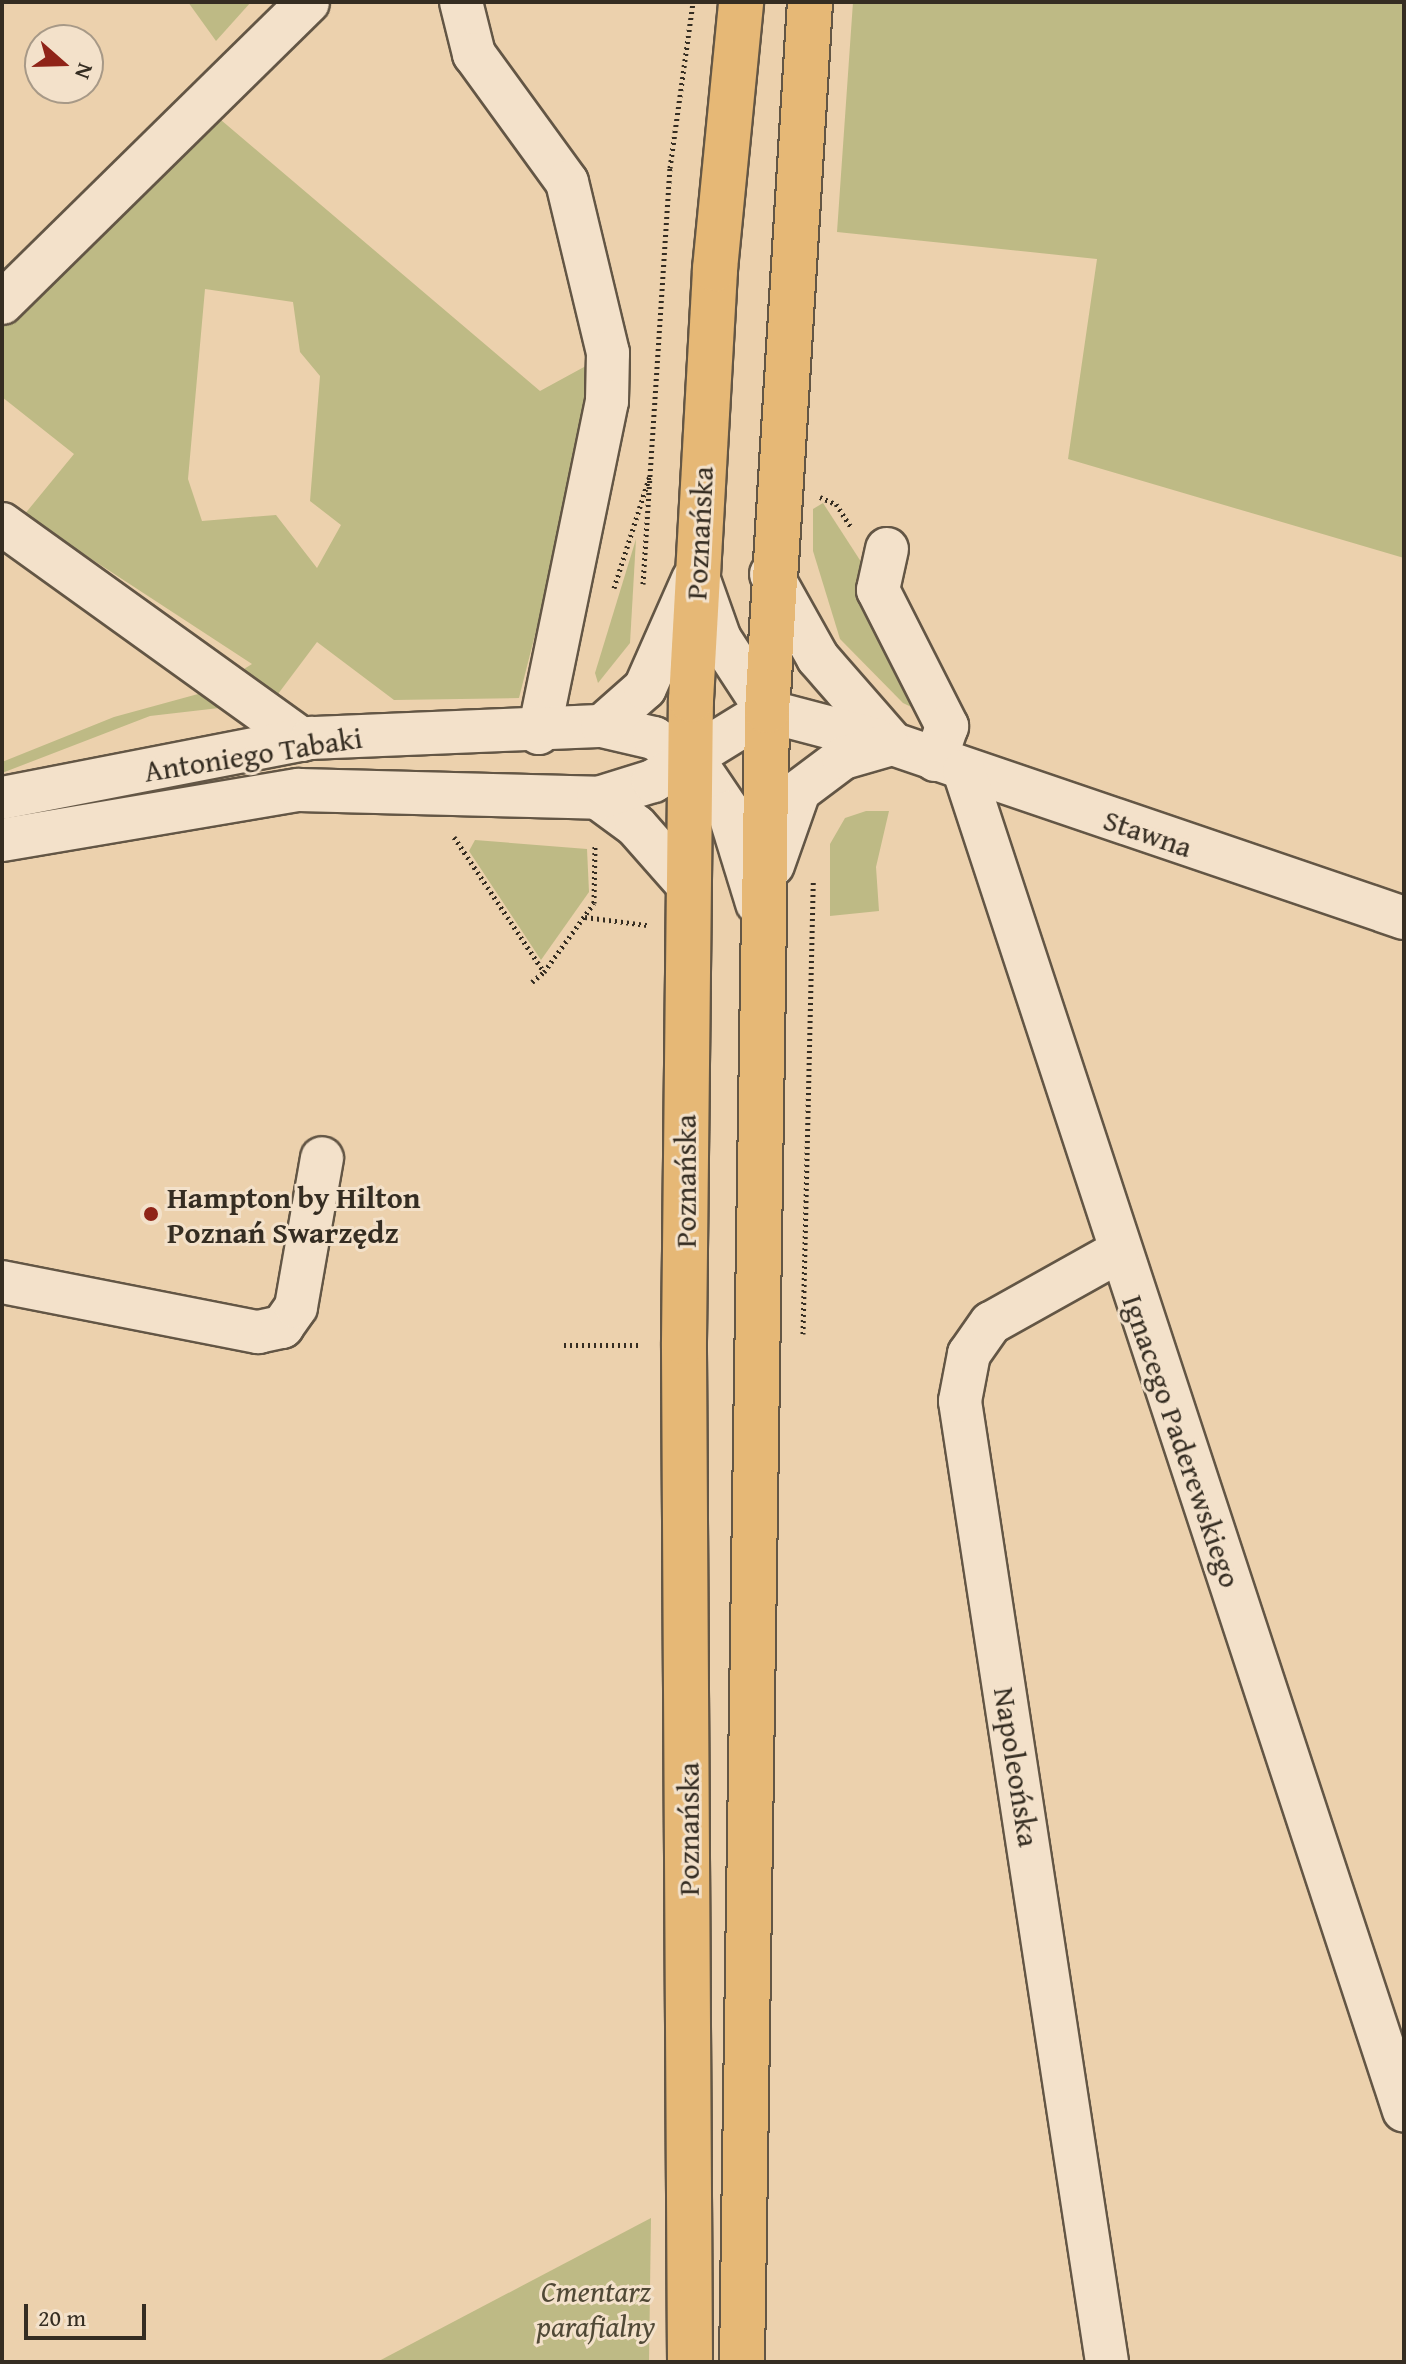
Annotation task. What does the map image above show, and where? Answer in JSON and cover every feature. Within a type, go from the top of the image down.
[{"type":"main road","name":"Poznańska","points":[[690,2362],[688,885],[696,570],[741,2]]},
{"type":"main road","name":"Poznańska","points":[[742,2362],[767,711],[771,574],[810,2]]},
{"type":"street","points":[[2,303],[308,2]]},
{"type":"street","points":[[461,2],[474,54],[567,182],[608,353],[607,401],[539,733]]},
{"type":"street","points":[[2,524],[303,740]]},
{"type":"street","points":[[887,549],[878,590],[947,726],[950,766]]},
{"type":"street","points":[[696,570],[720,639],[767,711]]},
{"type":"street","points":[[602,726],[645,688],[696,570]]},
{"type":"street","name":"Stawna","points":[[771,574],[818,658],[893,744]]},
{"type":"street","name":"Antoniego Tabaki","points":[[2,840],[299,790],[598,798],[691,761],[767,711]]},
{"type":"street","name":"Stawna","points":[[767,711],[893,744],[950,766],[1404,918]]},
{"type":"street","name":"Antoniego Tabaki","points":[[2,798],[303,740],[539,733],[602,726],[654,738],[691,761],[729,812],[763,928]]},
{"type":"street","points":[[763,928],[780,832],[799,791],[843,758],[893,744]]},
{"type":"street","name":"Ignacego Paderewskiego","points":[[950,766],[1118,1252],[1404,2111]]},
{"type":"street","points":[[598,798],[636,826],[688,885]]},
{"type":"street","points":[[2,1282],[258,1332],[282,1327],[296,1307],[322,1158]]},
{"type":"street","name":"Napoleońska","points":[[1107,2362],[960,1401],[969,1354],[991,1323],[1118,1252]]},
{"type":"path","points":[[642,600],[670,168],[693,2]]},
{"type":"path","points":[[613,592],[650,475]]},
{"type":"path","points":[[463,830],[449,830],[544,972]]},
{"type":"path","points":[[532,982],[544,972],[585,917],[598,883],[595,845],[584,839]]},
{"type":"path","points":[[585,917],[655,926]]},
{"type":"path","points":[[564,1345],[650,1345]]},
{"type":"green space","points":[[188,2],[251,2],[216,41]]},
{"type":"green space","points":[[853,2],[1404,2],[1404,558],[1068,459],[1097,259],[837,232]]},
{"type":"green space","points":[[221,120],[540,391],[595,361],[584,441],[519,698],[394,700],[317,642],[272,702],[150,716],[2,773],[2,762],[114,717],[209,691],[252,664],[24,515],[74,454],[2,397],[2,328]],"holes":[[[205,289],[293,302],[300,352],[320,376],[310,501],[341,525],[317,568],[276,515],[202,521],[188,479]]]},
{"type":"green space","points":[[823,503],[867,571],[934,718],[903,703],[840,639],[813,551],[813,509]]},
{"type":"green space","points":[[636,539],[630,643],[598,683],[595,673]]},
{"type":"green space","points":[[866,811],[889,811],[876,867],[879,911],[830,916],[830,844],[845,818]]},
{"type":"green space","points":[[475,840],[587,849],[589,892],[541,960],[469,851]]},
{"type":"green space","name":"Cmentarz parafialny","points":[[651,2218],[649,2362],[377,2362]]},
{"type":"place","name":"Hampton by Hilton Poznań Swarzędz","points":[[151,1214]]}]
